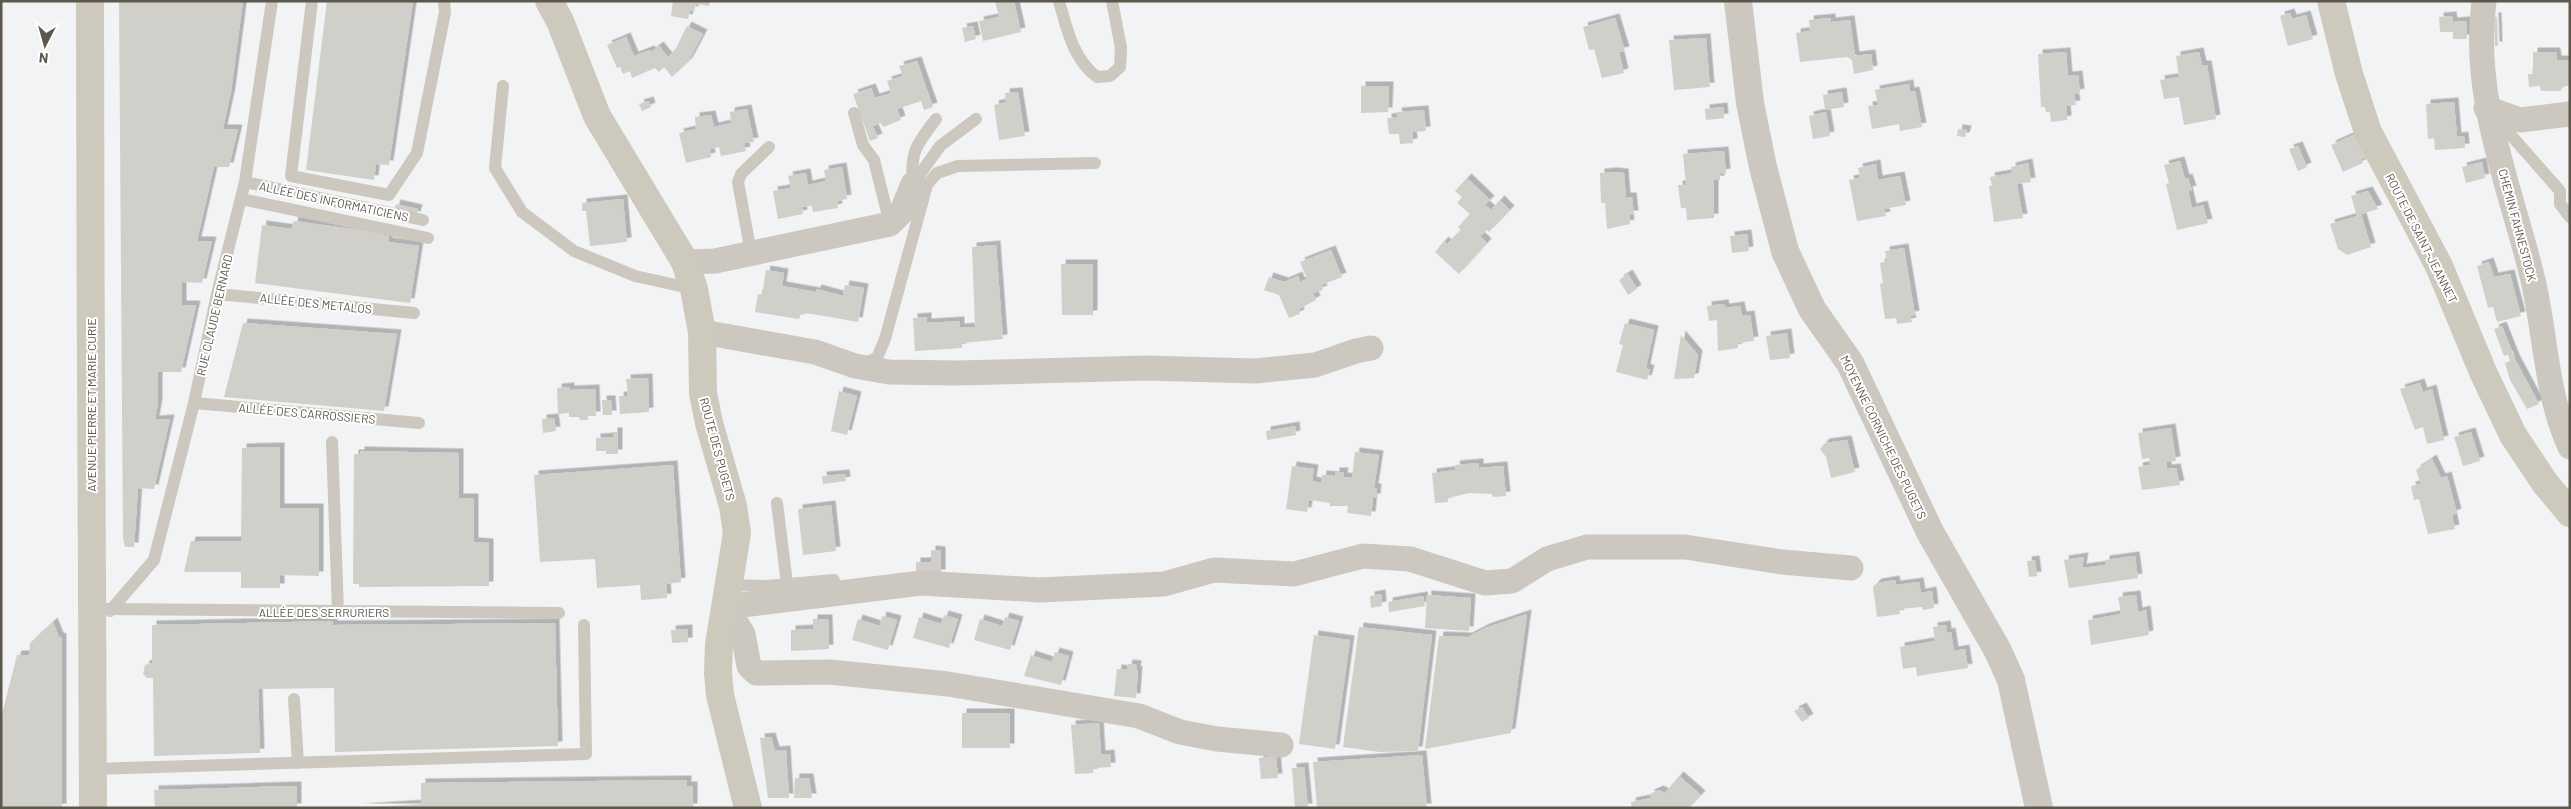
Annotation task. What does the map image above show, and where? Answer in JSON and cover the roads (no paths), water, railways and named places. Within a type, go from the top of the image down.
[{"type":"main road","name":"AVENUE PIERRE ET MARIE CURIE","points":[[90,1],[92,483],[100,608],[93,808]]},
{"type":"main road","name":"ROUTE DES PUGETS","points":[[549,1],[560,21],[598,116],[685,262],[694,288],[702,332],[703,393],[709,423],[733,506],[737,533],[719,645],[720,695],[748,808]]},
{"type":"main road","name":"ROUTE DE SAINT-JEANNET","points":[[2331,1],[2349,74],[2373,141],[2439,266],[2483,372],[2509,428],[2534,468],[2570,513]]},
{"type":"street","name":"MOYENNE CORNICHE DES PUGETS","points":[[1738,1],[1750,103],[1763,167],[1785,252],[1812,309],[1850,363],[1930,532],[1998,651],[2011,680],[2039,808]]},
{"type":"street","name":"CHEMIN FAHNESTOCK","points":[[2484,1],[2481,50],[2486,108],[2533,281],[2563,403],[2570,447]]},
{"type":"street","points":[[2486,108],[2520,120],[2570,114]]},
{"type":"street","points":[[685,262],[716,261],[890,224],[901,213],[913,184]]},
{"type":"street","points":[[702,332],[815,352],[855,366],[889,372],[957,373],[1146,368],[1255,371],[1315,365],[1371,348]]},
{"type":"street","points":[[1281,745],[1218,739],[1180,732],[1139,716],[948,684],[830,672],[756,673],[749,666],[743,634],[727,596],[920,583],[1040,590],[1164,584],[1214,570],[1294,574],[1363,556],[1410,559],[1485,582],[1512,581],[1547,559],[1587,547],[1685,547],[1782,562],[1851,568]]},
{"type":"lane","name":"RUE CLAUDE BERNARD","points":[[100,608],[154,560],[194,403],[217,294],[245,182],[272,1]]},
{"type":"lane","points":[[312,1],[291,176],[389,195],[417,154],[445,12],[444,1]]},
{"type":"lane","points":[[1059,1],[1074,47],[1084,68],[1097,77],[1110,76],[1120,67],[1121,48],[1112,1]]},
{"type":"lane","points":[[503,86],[495,168],[522,212],[574,251],[636,276],[694,288]]},
{"type":"lane","points":[[2486,108],[2527,150],[2565,195],[2560,204],[2570,217]]},
{"type":"lane","points":[[854,113],[863,145],[874,160],[890,224]]},
{"type":"lane","points":[[913,184],[912,166],[917,144],[936,119]]},
{"type":"lane","points":[[913,184],[940,146],[976,119]]},
{"type":"lane","points":[[752,253],[738,182],[741,174],[769,147]]},
{"type":"lane","points":[[855,366],[877,358],[885,339],[927,185],[937,173],[958,166],[1094,163]]},
{"type":"lane","name":"ALLÉE DES INFORMATICIENS","points":[[245,182],[422,220]]},
{"type":"lane","points":[[241,199],[428,238]]},
{"type":"lane","name":"ALLÉE DES METALOS","points":[[217,294],[414,313]]},
{"type":"lane","name":"ALLÉE DES CARROSSIERS","points":[[194,403],[419,423]]},
{"type":"lane","points":[[332,442],[338,612]]},
{"type":"lane","points":[[777,503],[787,584]]},
{"type":"lane","points":[[727,596],[787,584],[834,580]]},
{"type":"lane","name":"ALLÉE DES SERRURIERS","points":[[100,608],[559,613]]},
{"type":"lane","points":[[93,769],[586,754],[584,625]]},
{"type":"lane","points":[[294,699],[298,763]]}]
